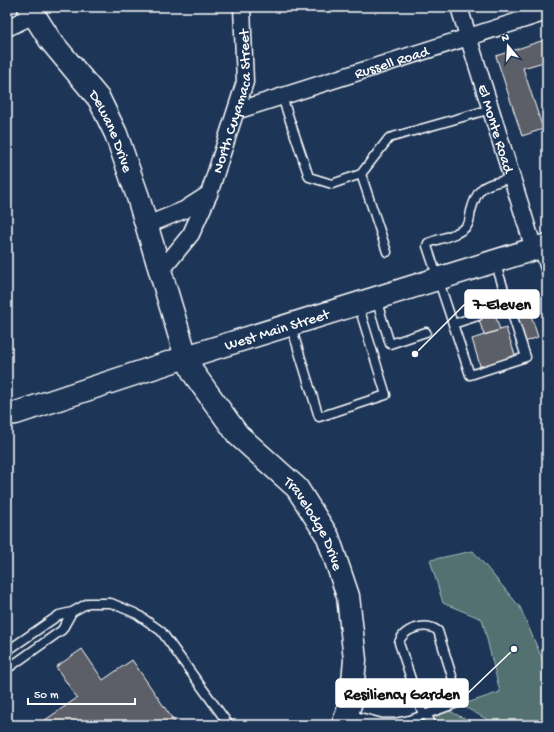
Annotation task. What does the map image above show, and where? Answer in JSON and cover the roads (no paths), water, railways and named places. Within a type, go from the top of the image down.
[{"type":"street","name":"North Cuyamaca Street","points":[[161,271],[191,234],[209,194],[245,82],[242,7]]},
{"type":"street","name":"El Monte Road","points":[[459,7],[512,178],[540,247]]},
{"type":"street","points":[[7,28],[32,11]]},
{"type":"street","name":"Dewane Drive","points":[[32,11],[50,40],[99,99],[116,134],[161,271]]},
{"type":"street","name":"Russell Road","points":[[236,111],[547,12]]},
{"type":"street","name":"North Cuyamaca Street","points":[[147,225],[184,210],[209,194]]},
{"type":"street","name":"West Main Street","points":[[7,414],[16,413],[186,357],[290,326],[540,247]]},
{"type":"street","points":[[161,271],[186,357]]},
{"type":"street","name":"Travelodge Drive","points":[[186,357],[194,374],[238,435],[297,488],[328,537],[348,596],[355,660],[350,702],[345,719]]},
{"type":"lane","points":[[282,97],[309,177],[332,184],[361,174],[389,138],[491,109]]},
{"type":"lane","points":[[361,174],[386,252]]},
{"type":"lane","points":[[495,261],[526,357],[470,375],[426,246],[428,243],[442,237],[456,234],[468,225],[476,194],[482,187],[512,178]]},
{"type":"lane","points":[[540,247],[547,274]]},
{"type":"lane","points":[[290,326],[319,417],[386,395],[367,302]]},
{"type":"lane","points":[[367,302],[390,344],[426,332]]},
{"type":"lane","points":[[494,311],[510,306]]},
{"type":"lane","points":[[453,324],[478,316]]},
{"type":"lane","points":[[7,651],[59,615],[72,612],[88,603],[111,603],[137,614],[161,631],[229,725]]},
{"type":"lane","points":[[7,669],[62,630],[72,612]]},
{"type":"lane","points":[[345,719],[395,723],[425,714],[458,704],[460,700],[438,631],[432,627],[425,626],[405,632],[401,637],[400,643],[425,714],[431,725]]},
{"type":"place","name":"7-Eleven","points":[[415,354]]},
{"type":"place","name":"Resiliency Garden","points":[[514,649]]}]
